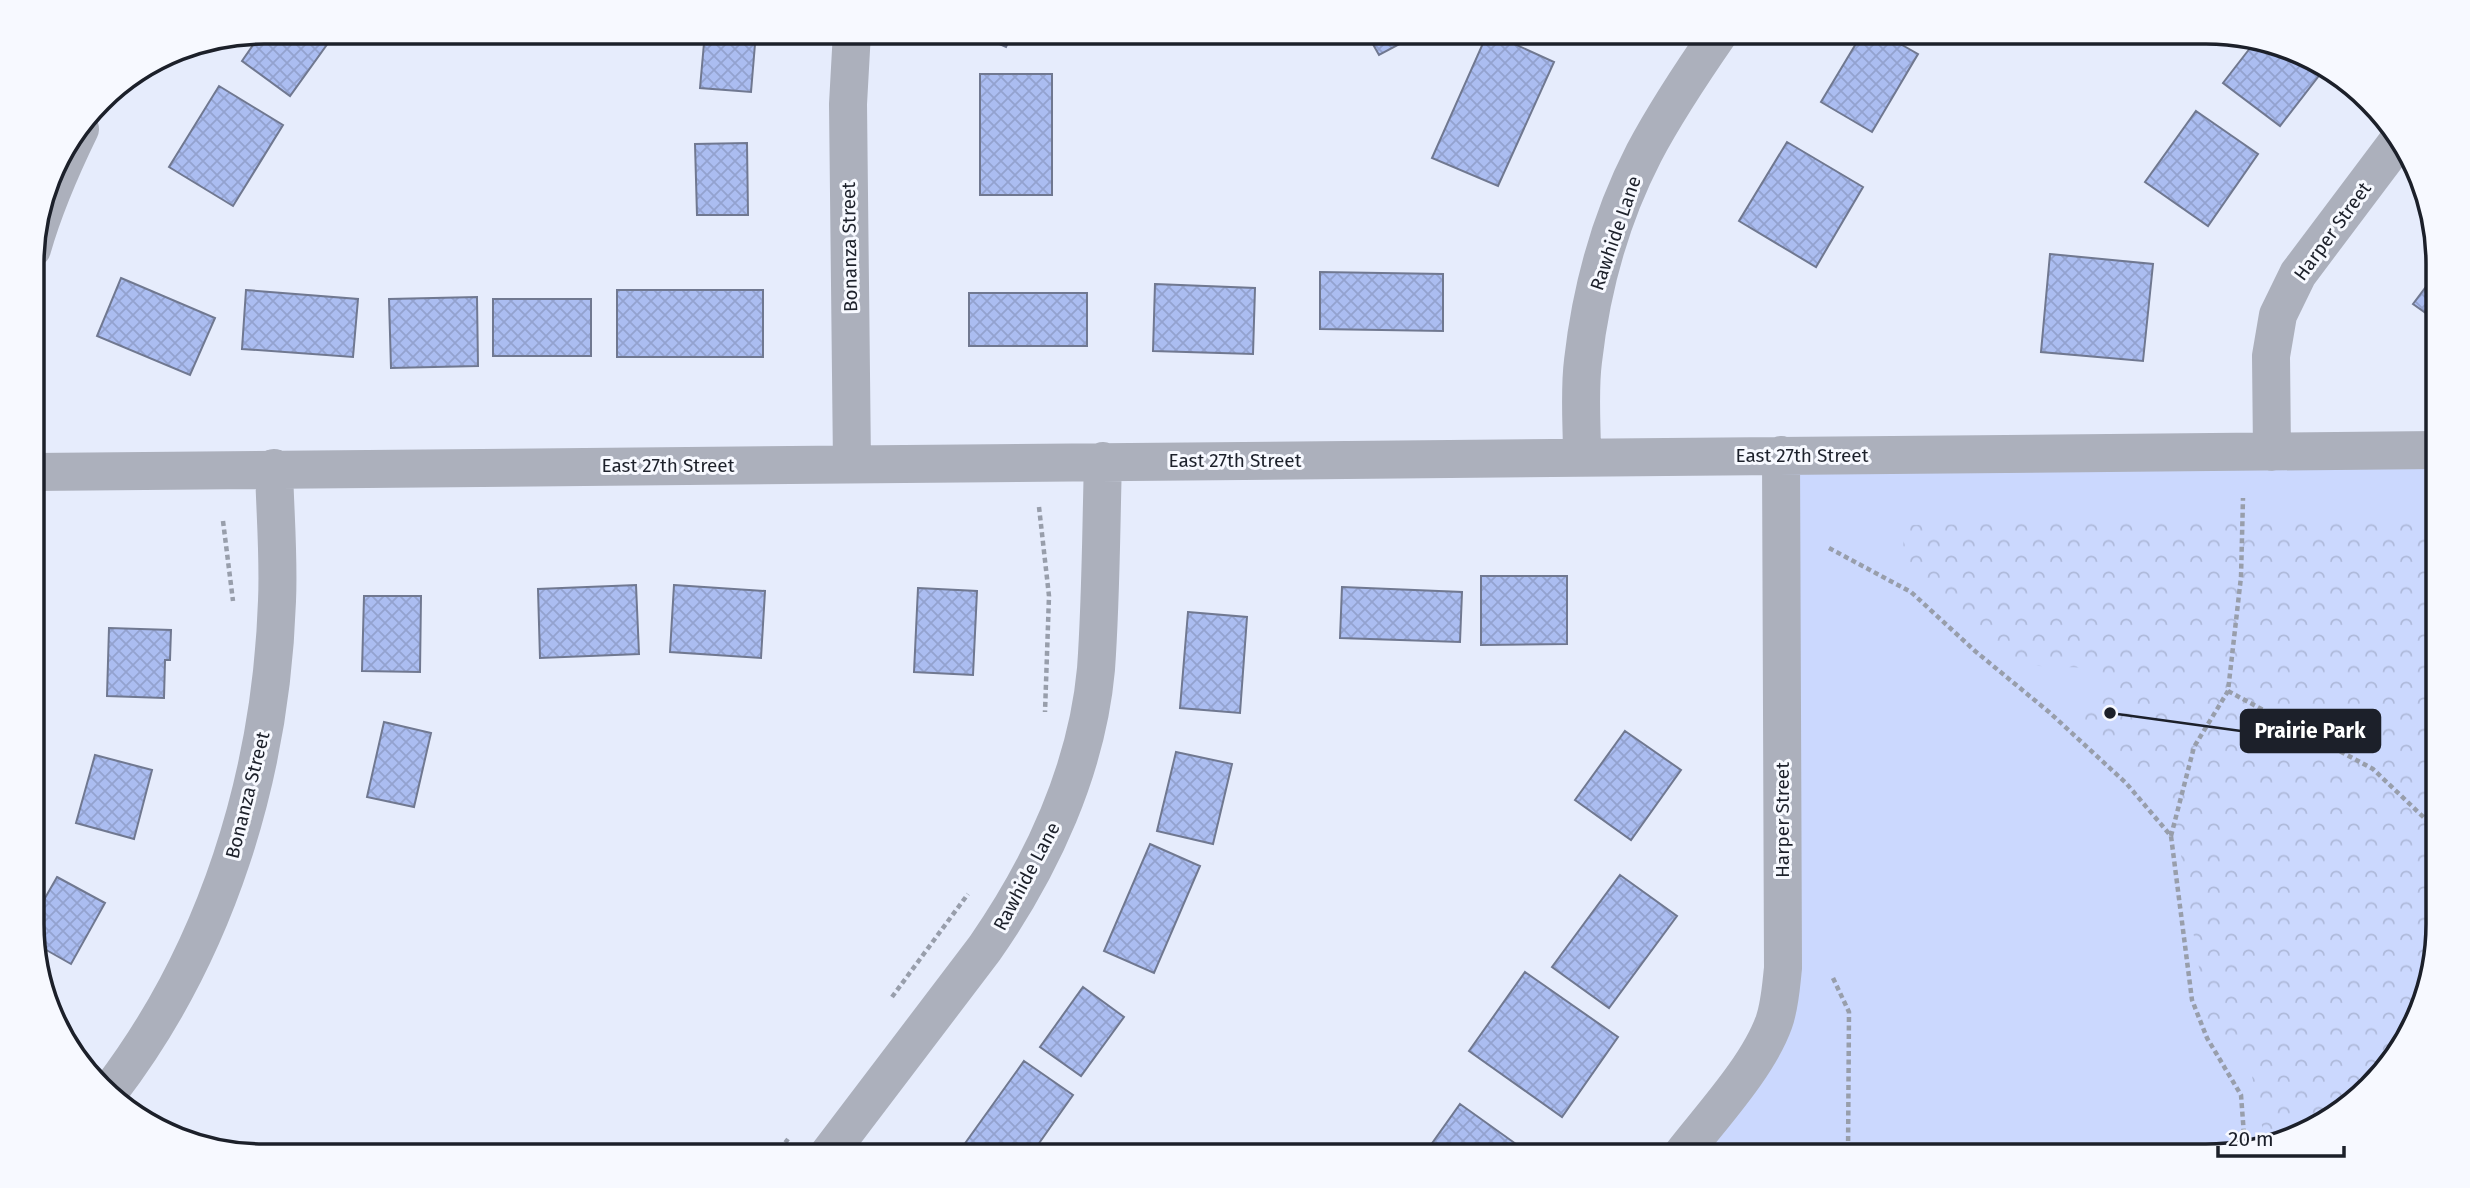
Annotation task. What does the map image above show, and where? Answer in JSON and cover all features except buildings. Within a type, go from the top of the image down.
[{"type":"street","name":"Bonanza Street","points":[[851,44],[848,104],[852,464]]},
{"type":"street","name":"Rawhide Lane","points":[[1582,457],[1582,363],[1594,288],[1616,218],[1643,155],[1712,44]]},
{"type":"street","name":"Harper Street","points":[[2272,452],[2271,356],[2278,316],[2298,274],[2393,148]]},
{"type":"street","name":"East 27th Street","points":[[44,472],[2426,450]]},
{"type":"street","name":"Harper Street","points":[[1690,1144],[1757,1055],[1774,1021],[1781,992],[1781,455]]},
{"type":"street","name":"Rawhide Lane","points":[[836,1144],[1010,913],[1051,836],[1079,754],[1096,670],[1103,461]]},
{"type":"street","name":"Bonanza Street","points":[[114,1085],[151,1031],[195,953],[229,870],[249,806],[267,710],[277,601],[274,468]]},
{"type":"path","points":[[2244,498],[2241,577],[2228,691],[2194,747],[2171,836],[2192,1000],[2207,1038],[2241,1095],[2244,1141]]},
{"type":"path","points":[[1039,507],[1049,596],[1045,716]]},
{"type":"path","points":[[223,521],[235,614]]},
{"type":"path","points":[[1829,548],[1911,592],[2126,783],[2171,836]]},
{"type":"path","points":[[2228,691],[2373,769],[2426,820]]},
{"type":"path","points":[[891,999],[973,886]]},
{"type":"path","points":[[1833,978],[1849,1012],[1848,1144]]},
{"type":"path","points":[[784,1144],[792,1134]]},
{"type":"green space","points":[[2426,450],[2426,939],[2415,995],[2404,1021],[2372,1069],[2351,1090],[2303,1122],[2277,1133],[2221,1144],[1689,1144],[1774,1021],[1781,455]]},
{"type":"green space","points":[[2426,518],[2426,939],[2415,995],[2404,1021],[2372,1069],[2351,1090],[2303,1122],[2264,1136],[2249,1061],[2208,1024],[2172,799],[2084,736],[2083,702],[2103,685],[2091,668],[2008,665],[1903,560],[1904,525]]},
{"type":"place","name":"Prairie Park","points":[[2110,713]]}]
